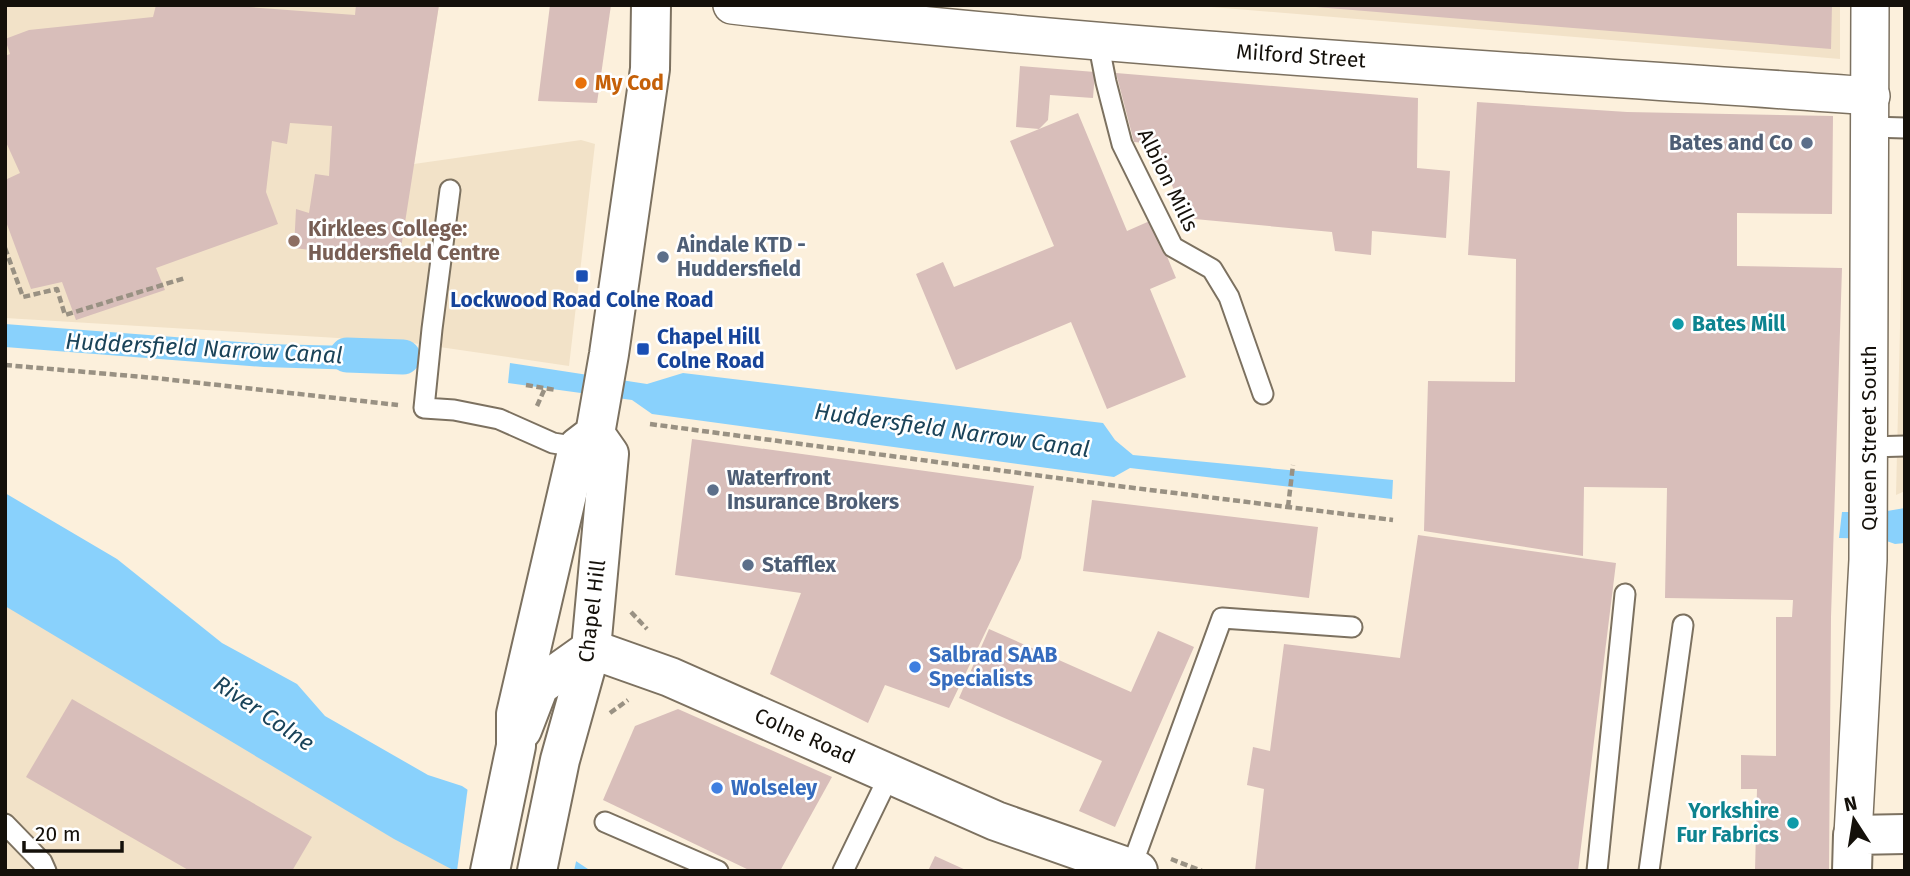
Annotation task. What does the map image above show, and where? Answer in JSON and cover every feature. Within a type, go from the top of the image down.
[{"type":"main road","points":[[516,746],[516,715],[610,354],[650,69],[652,5]]},
{"type":"main road","points":[[650,69],[677,5]]},
{"type":"main road","name":"Chapel Hill","points":[[537,871],[560,760],[591,649],[609,454],[590,437]]},
{"type":"main road","points":[[490,871],[516,746],[539,686],[591,649]]},
{"type":"main road","name":"Colne Road","points":[[591,649],[670,677],[996,821],[1125,864]]},
{"type":"main road","points":[[1852,853],[1905,834]]},
{"type":"street","name":"Milford Street","points":[[732,5],[1882,117]]},
{"type":"street","name":"Queen Street South","points":[[1852,853],[1868,559],[1869,447],[1882,117],[1870,5]]},
{"type":"lane","name":"Albion Mills","points":[[1098,41],[1122,144],[1173,247],[1212,269],[1229,297],[1263,394]]},
{"type":"lane","points":[[450,190],[424,408],[454,410],[499,419],[553,443],[590,437]]},
{"type":"lane","points":[[1869,447],[1905,446]]},
{"type":"lane","points":[[1597,871],[1625,594]]},
{"type":"lane","points":[[1125,864],[1222,618],[1352,626]]},
{"type":"lane","points":[[1649,871],[1683,625]]},
{"type":"lane","points":[[843,871],[890,774]]},
{"type":"lane","points":[[605,822],[718,871]]},
{"type":"lane","points":[[5,824],[42,862],[46,871]]},
{"type":"path","points":[[5,248],[23,297],[57,289],[65,315],[185,278]]},
{"type":"path","points":[[5,365],[155,377],[424,408]]},
{"type":"path","points":[[526,386],[556,390]]},
{"type":"path","points":[[537,406],[545,388]]},
{"type":"path","points":[[650,424],[1393,520]]},
{"type":"path","points":[[1288,507],[1293,465]]},
{"type":"path","points":[[1125,864],[1202,871]]},
{"type":"shaded area","name":"Kirklees College: Huddersfield Centre","points":[[5,5],[439,5],[414,164],[581,140],[595,144],[569,366],[405,342],[5,318]]},
{"type":"shaded area","points":[[1187,5],[1840,5],[1840,59]]},
{"type":"shaded area","points":[[1905,115],[1905,491],[1896,495]]},
{"type":"shaded area","points":[[5,604],[456,871],[5,871]]},
{"type":"water","points":[[5,324],[265,344],[395,347],[392,371],[264,367],[5,347]]},
{"type":"water","points":[[510,363],[647,384],[683,373],[1103,423],[1115,440],[1133,455],[1393,480],[1392,499],[1130,468],[1114,477],[652,414],[632,400],[508,383]]},
{"type":"water","name":"River Colne","points":[[5,493],[117,559],[222,643],[297,684],[325,716],[428,775],[462,786],[591,871],[455,871],[394,839],[5,606]]},
{"type":"water","points":[[1905,508],[1905,543],[1895,544],[1881,539],[1839,538],[1842,512],[1881,512]]},
{"type":"pier","points":[[468,786],[577,857],[574,871],[457,871]]},
{"type":"building","points":[[156,5],[222,5],[355,15],[356,5],[439,5],[399,261],[294,248],[296,209],[309,213],[315,174],[329,176],[332,126],[290,123],[287,144],[272,141],[266,192],[278,224],[156,268],[165,290],[76,320],[62,282],[31,289],[5,219],[5,180],[20,173],[5,140],[5,56],[10,54],[5,39],[29,30],[153,17]]},
{"type":"building","points":[[550,5],[611,5],[597,103],[538,101]]},
{"type":"building","points":[[1832,5],[1831,49],[1316,7]]},
{"type":"building","points":[[1020,66],[1095,72],[1093,98],[1050,95],[1048,120],[1039,129],[1016,127]]},
{"type":"building","points":[[1116,73],[1418,98],[1417,168],[1450,171],[1446,238],[1372,231],[1371,255],[1335,251],[1332,232],[1184,218],[1157,144],[1134,142]]},
{"type":"building","name":"Bates Mill","points":[[1477,102],[1627,112],[1833,116],[1832,214],[1737,213],[1737,266],[1842,268],[1831,617],[1829,871],[1755,871],[1757,789],[1741,789],[1741,755],[1776,756],[1776,617],[1792,617],[1793,600],[1665,598],[1667,488],[1584,487],[1583,556],[1424,531],[1428,381],[1515,382],[1516,259],[1468,255]]},
{"type":"building","points":[[1078,113],[1127,231],[1152,220],[1176,278],[1150,289],[1186,377],[1107,409],[1071,322],[956,370],[916,274],[943,262],[954,287],[1054,246],[1010,141]]},
{"type":"building","points":[[692,439],[1034,486],[1021,558],[949,708],[885,685],[868,723],[770,674],[801,593],[675,575]]},
{"type":"building","points":[[1092,500],[1318,527],[1309,598],[1083,571]]},
{"type":"building","points":[[1418,535],[1616,563],[1578,871],[1255,871],[1264,789],[1247,785],[1253,747],[1270,751],[1284,644],[1400,658]]},
{"type":"building","points":[[989,629],[1131,692],[1158,631],[1194,647],[1115,827],[1079,811],[1102,761],[959,698]]},
{"type":"building","points":[[72,699],[312,837],[292,871],[190,871],[26,777]]},
{"type":"building","name":"Wolseley","points":[[678,709],[832,777],[780,871],[751,871],[603,800],[635,726]]},
{"type":"building","points":[[935,856],[968,871],[928,871]]},
{"type":"waterway","name":"Huddersfield Narrow Canal","points":[[347,355],[403,357]]},
{"type":"place","name":"My Cod","points":[[581,83]]},
{"type":"place","name":"Bates and Co","points":[[1807,143]]},
{"type":"place","name":"Kirklees College: Huddersfield Centre","points":[[294,241]]},
{"type":"place","name":"Aindale KTD - Huddersfield","points":[[663,257]]},
{"type":"place","name":"Lockwood Road Colne Road","points":[[582,276]]},
{"type":"place","name":"Bates Mill","points":[[1678,324]]},
{"type":"place","name":"Chapel Hill Colne Road","points":[[643,349]]},
{"type":"place","name":"Waterfront Insurance Brokers","points":[[713,490]]},
{"type":"place","name":"Stafflex","points":[[748,565]]},
{"type":"place","name":"Salbrad SAAB Specialists","points":[[915,667]]},
{"type":"place","name":"Wolseley","points":[[717,788]]},
{"type":"place","name":"Yorkshire Fur Fabrics","points":[[1793,823]]}]
